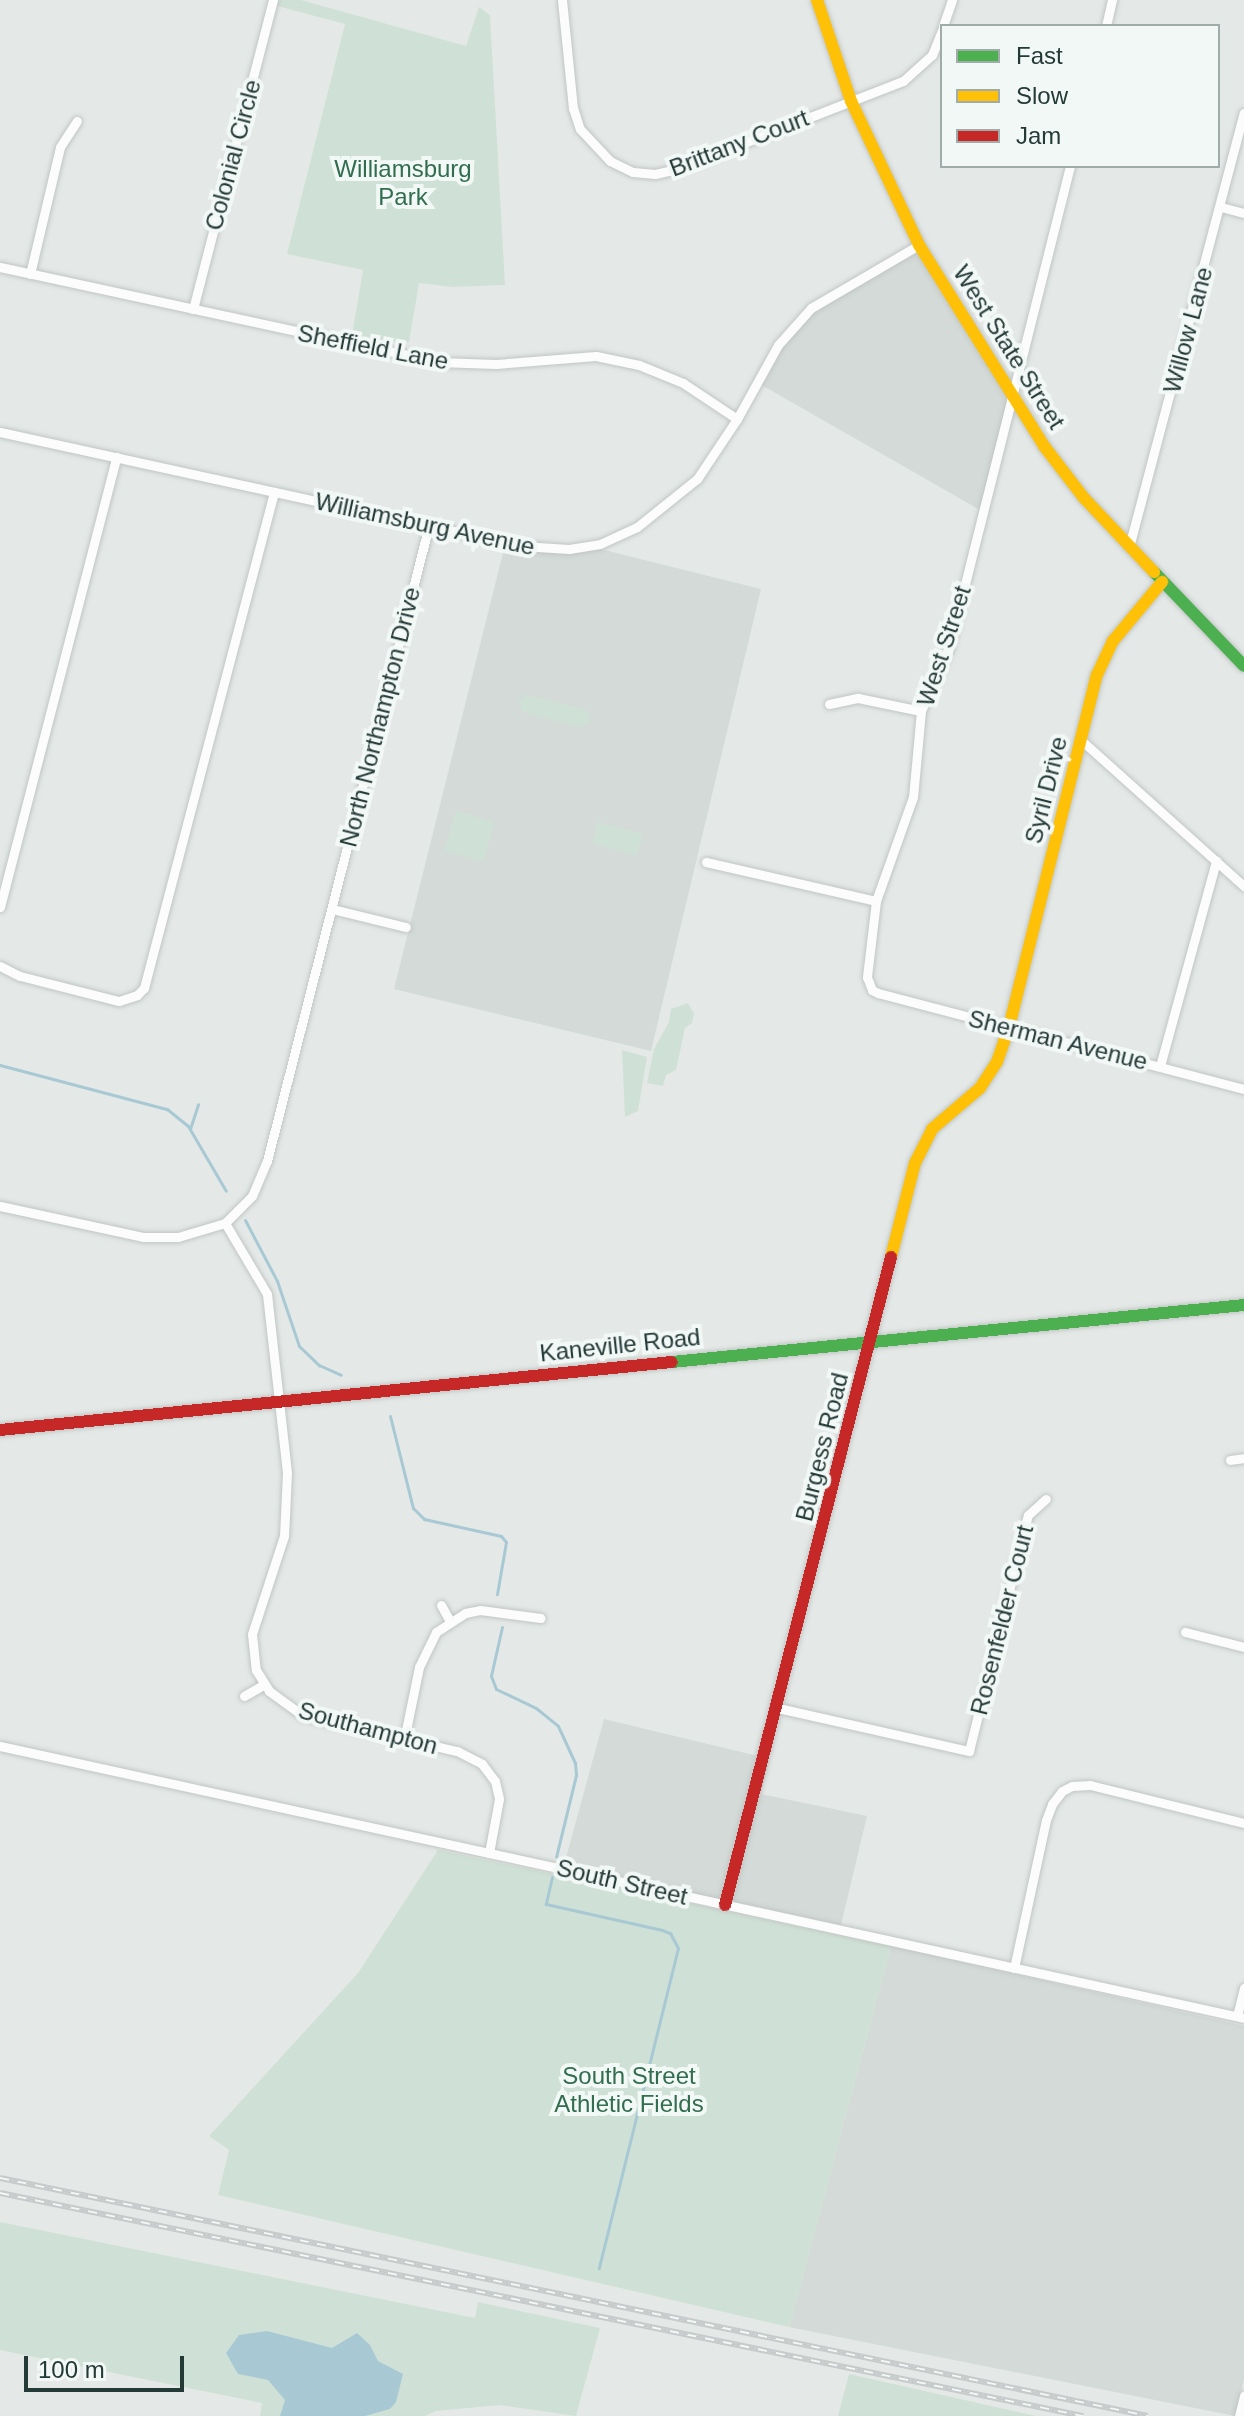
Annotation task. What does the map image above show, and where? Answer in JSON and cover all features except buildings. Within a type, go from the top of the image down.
[{"type":"main road","name":"West State Street","points":[[817,0],[851,101],[919,245],[1044,446],[1084,498],[1244,666]]},
{"type":"main road","name":"Syril Drive","points":[[1009,1027],[1104,656],[1162,582]]},
{"type":"main road","name":"Burgess Road","points":[[725,1905],[919,1152],[932,1129],[989,1076],[1009,1027]]},
{"type":"main road","name":"Kaneville Road","points":[[0,1430],[1244,1305]]},
{"type":"street","name":"Colonial Circle","points":[[193,309],[273,0]]},
{"type":"street","name":"Brittany Court","points":[[562,0],[573,108],[580,129],[610,161],[633,172],[655,174],[677,169],[903,81],[932,55],[940,35]]},
{"type":"street","name":"Brittany Court","points":[[944,24],[952,0]]},
{"type":"street","points":[[1106,24],[1112,0]]},
{"type":"street","name":"Willow Lane","points":[[1129,547],[1244,113]]},
{"type":"street","points":[[30,274],[60,147],[77,121]]},
{"type":"street","name":"West Street","points":[[872,990],[866,971],[876,901],[913,797],[921,711],[948,650],[1070,168]]},
{"type":"street","points":[[1221,207],[1244,213]]},
{"type":"street","name":"Williamsburg Avenue","points":[[0,432],[536,547],[569,549],[600,544],[631,531],[681,494],[712,460],[778,345],[811,308],[919,245]]},
{"type":"street","name":"Sheffield Lane","points":[[0,267],[438,362],[496,364],[596,356],[639,365],[683,383],[737,419]]},
{"type":"street","points":[[0,907],[116,457]]},
{"type":"street","points":[[0,966],[20,976],[119,1001],[137,995],[144,988],[274,492]]},
{"type":"street","name":"North Northampton Drive","points":[[225,1223],[252,1196],[267,1161],[429,525]]},
{"type":"street","points":[[829,704],[858,698],[921,711]]},
{"type":"street","points":[[1081,740],[1244,886]]},
{"type":"street","points":[[1160,1066],[1216,861]]},
{"type":"street","points":[[706,862],[876,901]]},
{"type":"street","points":[[332,909],[406,927]]},
{"type":"street","name":"Sherman Avenue","points":[[872,990],[1244,1089]]},
{"type":"street","points":[[0,1206],[143,1237],[178,1237],[225,1223],[267,1294],[281,1401],[287,1517],[279,1558],[252,1634],[253,1656],[263,1685],[244,1696]]},
{"type":"street","points":[[1230,1460],[1244,1458]]},
{"type":"street","name":"Rosenfelder Court","points":[[778,1708],[970,1748],[1028,1515],[1046,1499]]},
{"type":"street","points":[[441,1605],[450,1621]]},
{"type":"street","points":[[404,1740],[423,1655],[436,1632],[465,1613],[493,1609],[540,1618]]},
{"type":"street","points":[[1185,1632],[1244,1647]]},
{"type":"street","name":"Southampton","points":[[263,1685],[302,1715],[466,1754],[487,1768],[499,1799],[489,1853]]},
{"type":"street","name":"South Street","points":[[0,1746],[1241,2017]]},
{"type":"street","points":[[1014,1968],[1046,1820],[1052,1804],[1062,1791],[1072,1786],[1090,1785],[1244,1823]]},
{"type":"street","points":[[1241,2017],[1244,1988]]},
{"type":"street","points":[[1239,2416],[1244,2396]]},
{"type":"shaded area","points":[[918,249],[1009,396],[980,510],[760,384],[781,347],[816,310]]},
{"type":"shaded area","points":[[505,545],[596,548],[761,589],[651,1051],[394,989]]},
{"type":"shaded area","points":[[604,1719],[770,1759],[761,1794],[867,1816],[841,1925],[564,1865]]},
{"type":"shaded area","points":[[891,1946],[1244,2026],[1244,2379],[1235,2416],[789,2327]]},
{"type":"green space","name":"Williamsburg Park","points":[[279,0],[301,0],[466,46],[479,7],[490,15],[505,285],[452,287],[419,283],[409,342],[351,341],[363,270],[287,254],[345,24],[277,6]]},
{"type":"green space","points":[[527,695],[582,709],[588,712],[589,722],[578,727],[523,712],[519,702]]},
{"type":"green space","points":[[456,811],[494,822],[483,861],[445,850]]},
{"type":"green space","points":[[598,822],[642,834],[637,855],[592,843]]},
{"type":"green space","points":[[688,1003],[694,1014],[692,1023],[685,1028],[676,1070],[666,1075],[663,1086],[647,1083],[654,1049],[669,1022],[671,1009]]},
{"type":"green space","points":[[622,1050],[647,1057],[638,1111],[625,1117]]},
{"type":"green space","name":"South Street Athletic Fields","points":[[438,1850],[891,1946],[789,2327],[218,2195],[229,2150],[209,2136],[358,1973]]},
{"type":"green space","points":[[0,2222],[475,2318],[478,2302],[600,2328],[576,2416],[500,2405],[436,2411],[425,2416],[260,2416],[262,2403],[0,2350]]},
{"type":"green space","points":[[849,2374],[1036,2416],[838,2416]]},
{"type":"water","points":[[267,2331],[332,2348],[357,2333],[370,2345],[378,2361],[403,2374],[396,2402],[390,2409],[365,2416],[280,2416],[285,2400],[268,2380],[238,2374],[226,2353],[239,2335]]},
{"type":"waterway","points":[[0,1065],[167,1109],[188,1126],[226,1191]]},
{"type":"waterway","points":[[190,1129],[198,1104]]},
{"type":"waterway","points":[[245,1220],[277,1281],[299,1346],[319,1365],[341,1375]]},
{"type":"waterway","points":[[390,1416],[413,1508],[424,1519],[501,1536],[506,1542],[497,1594]]},
{"type":"waterway","points":[[502,1627],[491,1676],[496,1689],[536,1708],[558,1726],[575,1763],[576,1775],[556,1857]]},
{"type":"waterway","points":[[552,1877],[546,1904],[662,1930],[670,1933],[678,1948],[599,2268]]},
{"type":"railway","points":[[0,2178],[1148,2416]]},
{"type":"railway","points":[[0,2193],[1083,2416]]},
{"type":"traffic: fast","points":[[1154,572],[1244,666]]},
{"type":"traffic: fast","points":[[672,1362],[1244,1305]]},
{"type":"traffic: slow","points":[[817,0],[851,101],[919,245],[1044,446],[1084,498],[1154,572]]},
{"type":"traffic: slow","points":[[891,1257],[915,1163],[932,1129],[980,1088],[997,1062],[1009,1027],[1097,675],[1113,641],[1162,582]]},
{"type":"traffic: jam","points":[[725,1905],[891,1257]]},
{"type":"traffic: jam","points":[[0,1430],[672,1362]]}]
